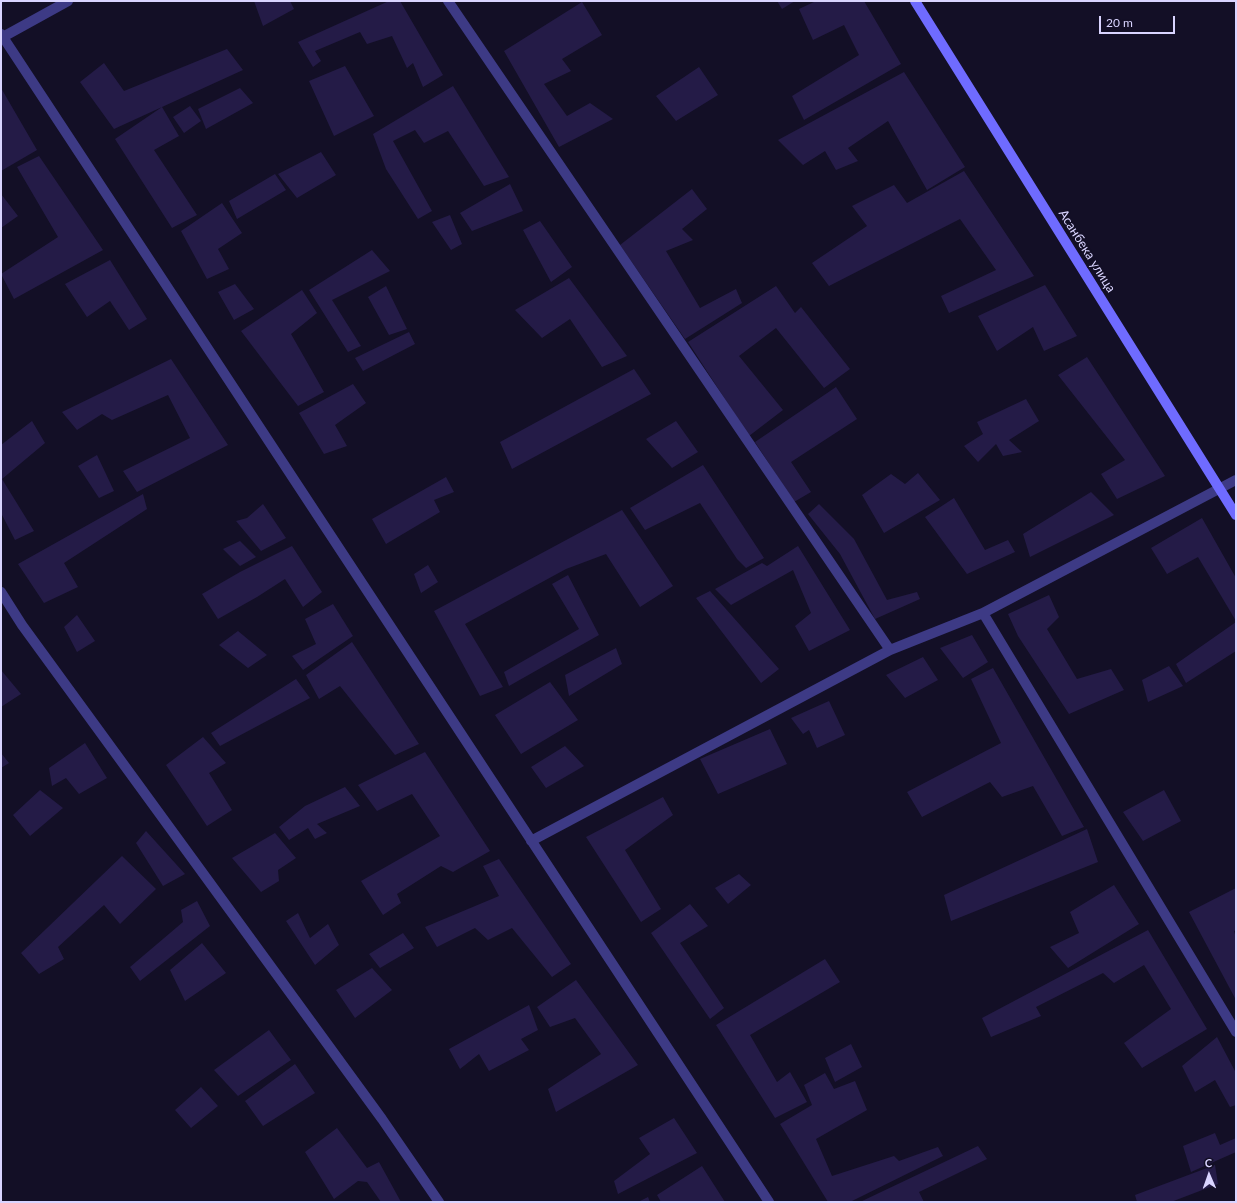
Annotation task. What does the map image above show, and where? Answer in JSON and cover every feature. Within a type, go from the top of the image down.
[{"type":"street","points":[[68,1],[2,36],[768,1202]]},
{"type":"street","points":[[448,1],[890,650]]},
{"type":"street","name":"Асанбека улица","points":[[916,1],[1236,515]]},
{"type":"street","points":[[531,841],[890,650],[983,613],[1236,480]]},
{"type":"street","points":[[1,592],[22,625],[382,1119],[439,1202]]},
{"type":"street","points":[[983,613],[1236,1032]]},
{"type":"building","points":[[254,1],[290,1],[294,9],[263,26]]},
{"type":"building","points":[[389,1],[400,1],[443,75],[423,87],[413,63],[407,68],[392,36],[367,44],[360,32],[315,51],[321,61],[313,67],[298,42]]},
{"type":"building","points":[[777,1],[795,1],[782,9]]},
{"type":"building","points":[[816,1],[864,1],[901,64],[804,120],[792,96],[859,55],[844,25],[813,40],[799,9]]},
{"type":"building","points":[[582,2],[602,35],[562,59],[571,71],[544,84],[567,116],[590,103],[613,119],[559,147],[504,51]]},
{"type":"building","points":[[227,49],[243,70],[114,129],[80,82],[104,63],[124,91]]},
{"type":"building","points":[[345,66],[374,116],[334,136],[309,81]]},
{"type":"building","points":[[699,67],[718,95],[676,121],[656,96]]},
{"type":"building","points":[[904,72],[965,167],[927,190],[888,121],[848,148],[858,161],[836,170],[825,151],[803,165],[778,140]]},
{"type":"building","points":[[453,86],[509,177],[484,186],[448,131],[424,143],[415,130],[393,141],[432,211],[418,219],[386,169],[373,134]]},
{"type":"building","points":[[1,88],[37,150],[1,171]]},
{"type":"building","points":[[240,88],[253,103],[206,129],[198,109]]},
{"type":"building","points":[[190,106],[201,121],[184,133],[173,117]]},
{"type":"building","points":[[162,107],[179,136],[154,150],[197,215],[172,228],[115,139]]},
{"type":"building","points":[[321,152],[336,175],[297,198],[278,174]]},
{"type":"building","points":[[39,156],[103,250],[14,299],[1,274],[58,237],[17,167]]},
{"type":"building","points":[[964,171],[1034,276],[949,313],[941,296],[996,270],[960,219],[829,286],[812,263],[867,226],[852,206],[894,185],[907,203]]},
{"type":"building","points":[[275,174],[286,190],[237,219],[229,201]]},
{"type":"building","points":[[510,184],[523,211],[472,231],[460,213]]},
{"type":"building","points":[[692,189],[707,209],[682,229],[693,240],[666,251],[700,308],[736,289],[742,303],[685,339],[620,245]]},
{"type":"building","points":[[1,194],[18,216],[1,228]]},
{"type":"building","points":[[222,203],[242,233],[218,249],[229,269],[207,279],[181,231]]},
{"type":"building","points":[[450,215],[462,244],[451,250],[432,222]]},
{"type":"building","points":[[540,221],[572,267],[551,282],[523,230]]},
{"type":"building","points":[[372,250],[390,271],[332,300],[361,346],[348,352],[309,290]]},
{"type":"building","points":[[110,260],[147,319],[129,330],[110,301],[87,317],[65,284]]},
{"type":"building","points":[[569,278],[627,356],[602,367],[570,319],[542,338],[515,310]]},
{"type":"building","points":[[235,284],[254,309],[234,320],[218,292]]},
{"type":"building","points":[[1045,285],[1077,336],[1044,351],[1033,327],[997,351],[978,316]]},
{"type":"building","points":[[386,286],[407,329],[389,335],[368,297]]},
{"type":"building","points":[[776,286],[795,313],[801,307],[850,369],[824,388],[776,328],[739,356],[783,410],[749,436],[688,342]]},
{"type":"building","points":[[302,290],[317,313],[291,334],[324,392],[298,406],[241,331]]},
{"type":"building","points":[[409,332],[415,344],[363,371],[355,358]]},
{"type":"building","points":[[1087,357],[1165,476],[1117,499],[1101,474],[1125,460],[1058,375]]},
{"type":"building","points":[[171,359],[228,445],[137,492],[123,471],[190,438],[168,395],[112,420],[102,414],[77,430],[62,412]]},
{"type":"building","points":[[634,369],[651,394],[512,469],[500,442]]},
{"type":"building","points":[[353,384],[366,403],[335,425],[347,446],[324,454],[299,413]]},
{"type":"building","points":[[836,387],[857,419],[791,462],[811,492],[794,502],[755,442]]},
{"type":"building","points":[[1026,399],[1039,421],[1009,440],[1022,452],[1003,456],[996,444],[978,462],[964,446],[983,434],[977,422]]},
{"type":"building","points":[[32,421],[45,443],[2,479],[34,531],[15,540],[1,513],[1,445]]},
{"type":"building","points":[[676,421],[698,452],[672,468],[646,439]]},
{"type":"building","points":[[97,455],[114,491],[99,498],[78,466]]},
{"type":"building","points":[[703,465],[764,558],[746,568],[737,559],[700,503],[645,530],[630,508]]},
{"type":"building","points":[[918,473],[940,500],[884,533],[862,495],[891,474],[905,484]]},
{"type":"building","points":[[446,477],[454,492],[434,500],[440,512],[386,544],[372,519]]},
{"type":"building","points":[[1091,492],[1114,515],[1030,557],[1023,534]]},
{"type":"building","points":[[143,494],[147,509],[64,563],[78,587],[44,603],[18,564]]},
{"type":"building","points":[[954,498],[985,550],[1008,540],[1015,552],[967,574],[925,517]]},
{"type":"building","points":[[263,504],[286,538],[261,551],[236,521],[247,518]]},
{"type":"building","points":[[819,504],[854,539],[887,600],[917,592],[920,599],[875,619],[840,554],[808,514]]},
{"type":"building","points":[[622,510],[673,586],[640,607],[606,554],[566,569],[465,624],[503,687],[480,696],[434,611]]},
{"type":"building","points":[[1202,518],[1236,578],[1236,621],[1198,557],[1167,574],[1151,548]]},
{"type":"building","points":[[240,541],[256,557],[240,566],[223,549]]},
{"type":"building","points":[[292,546],[322,592],[303,607],[285,579],[218,619],[202,594],[240,572]]},
{"type":"building","points":[[798,546],[850,630],[809,651],[795,626],[811,613],[793,570],[731,605],[715,589],[762,563],[767,566]]},
{"type":"building","points":[[428,565],[438,582],[421,593],[414,574]]},
{"type":"building","points":[[568,575],[599,635],[509,686],[504,672],[579,629],[552,584]]},
{"type":"building","points":[[710,591],[779,669],[761,683],[696,598]]},
{"type":"building","points":[[1049,595],[1059,617],[1047,629],[1077,679],[1111,669],[1124,690],[1069,714],[1018,636],[1008,614]]},
{"type":"building","points":[[333,604],[353,636],[303,670],[292,656],[316,644],[305,619]]},
{"type":"building","points":[[77,615],[95,641],[77,652],[64,627]]},
{"type":"building","points":[[1236,622],[1236,651],[1186,683],[1176,664]]},
{"type":"building","points":[[238,631],[267,655],[248,668],[219,645]]},
{"type":"building","points":[[972,635],[988,662],[963,678],[940,648]]},
{"type":"building","points":[[352,642],[419,744],[395,755],[340,686],[319,699],[306,675]]},
{"type":"building","points":[[616,648],[622,664],[569,696],[565,675]]},
{"type":"building","points":[[923,657],[938,680],[905,698],[886,675]]},
{"type":"building","points":[[1169,666],[1183,686],[1148,702],[1142,680]]},
{"type":"building","points":[[993,668],[1084,827],[1062,836],[1033,786],[1002,797],[990,782],[922,817],[907,792],[1001,743],[971,679]]},
{"type":"building","points":[[1,670],[21,694],[1,707]]},
{"type":"building","points":[[296,679],[310,698],[220,746],[211,733]]},
{"type":"building","points":[[550,682],[578,720],[521,754],[495,715]]},
{"type":"building","points":[[829,701],[845,735],[817,748],[809,730],[803,734],[791,718]]},
{"type":"building","points":[[770,729],[787,764],[718,794],[700,759]]},
{"type":"building","points":[[203,737],[226,763],[209,773],[232,810],[207,826],[166,765]]},
{"type":"building","points":[[85,743],[107,778],[79,794],[66,778],[52,786],[49,768]]},
{"type":"building","points":[[565,746],[584,766],[546,788],[531,767]]},
{"type":"building","points":[[425,752],[490,851],[453,872],[441,866],[397,894],[401,903],[383,915],[361,881],[440,836],[412,794],[377,811],[358,785]]},
{"type":"building","points":[[1,753],[9,763],[1,768]]},
{"type":"building","points":[[345,787],[360,806],[317,824],[327,833],[315,839],[308,828],[289,840],[279,827],[305,806]]},
{"type":"building","points":[[40,790],[63,808],[30,836],[13,815]]},
{"type":"building","points":[[1164,790],[1181,821],[1143,841],[1123,812]]},
{"type":"building","points":[[663,797],[673,815],[625,850],[661,909],[641,922],[586,837]]},
{"type":"building","points":[[1087,829],[1098,862],[951,921],[944,895]]},
{"type":"building","points":[[146,831],[185,874],[163,886],[136,843]]},
{"type":"building","points":[[275,833],[296,858],[278,870],[279,881],[261,892],[232,858]]},
{"type":"building","points":[[122,856],[156,889],[120,924],[104,905],[58,947],[64,959],[39,974],[21,953]]},
{"type":"building","points":[[499,859],[571,964],[552,977],[512,928],[488,940],[475,928],[437,947],[425,927],[499,896],[483,866]]},
{"type":"building","points":[[739,874],[751,885],[728,904],[715,888]]},
{"type":"building","points":[[1114,885],[1139,924],[1068,968],[1050,947],[1079,933],[1070,912]]},
{"type":"building","points":[[1236,888],[1236,930],[1234,931],[1236,938],[1236,1000],[1189,912]]},
{"type":"building","points":[[197,901],[210,926],[140,981],[130,967],[183,922],[181,910]]},
{"type":"building","points":[[690,904],[708,926],[680,943],[724,1008],[710,1019],[651,933]]},
{"type":"building","points":[[298,913],[310,938],[328,924],[339,945],[315,965],[286,921]]},
{"type":"building","points":[[1148,930],[1207,1029],[1142,1068],[1124,1043],[1171,1009],[1144,965],[1114,983],[1103,973],[1036,1007],[1041,1016],[991,1037],[982,1018]]},
{"type":"building","points":[[403,933],[414,948],[380,968],[369,954]]},
{"type":"building","points":[[202,943],[226,973],[185,1001],[170,970]]},
{"type":"building","points":[[825,959],[840,982],[750,1035],[777,1082],[790,1072],[807,1102],[775,1118],[716,1025]]},
{"type":"building","points":[[372,968],[392,990],[355,1018],[336,990]]},
{"type":"building","points":[[576,980],[638,1065],[556,1112],[548,1089],[601,1054],[575,1018],[550,1027],[537,1007]]},
{"type":"building","points":[[529,1005],[538,1030],[521,1039],[529,1050],[489,1071],[479,1054],[460,1069],[449,1049]]},
{"type":"building","points":[[269,1030],[291,1060],[238,1096],[214,1070]]},
{"type":"building","points":[[1217,1037],[1236,1073],[1236,1105],[1230,1107],[1215,1080],[1195,1092],[1182,1066]]},
{"type":"building","points":[[851,1044],[862,1067],[835,1082],[825,1058]]},
{"type":"building","points":[[295,1064],[315,1093],[263,1126],[245,1101]]},
{"type":"building","points":[[825,1073],[834,1089],[855,1081],[867,1110],[816,1139],[832,1176],[894,1156],[899,1161],[938,1147],[943,1156],[850,1202],[828,1202],[780,1124],[812,1105],[804,1085]]},
{"type":"building","points":[[201,1087],[218,1106],[191,1128],[175,1110]]},
{"type":"building","points":[[674,1118],[697,1153],[618,1194],[614,1181],[650,1154],[639,1138]]},
{"type":"building","points":[[337,1128],[367,1168],[379,1162],[401,1202],[381,1202],[367,1182],[358,1181],[334,1199],[305,1152]]},
{"type":"building","points":[[1215,1133],[1220,1145],[1236,1138],[1236,1152],[1191,1172],[1183,1146]]},
{"type":"building","points":[[978,1146],[987,1159],[919,1192],[924,1202],[860,1202]]},
{"type":"building","points":[[1215,1165],[1218,1184],[1171,1202],[1137,1202],[1135,1195]]},
{"type":"building","points":[[702,1166],[725,1202],[661,1202],[657,1195]]},
{"type":"building","points":[[648,1197],[650,1202],[638,1202]]}]
